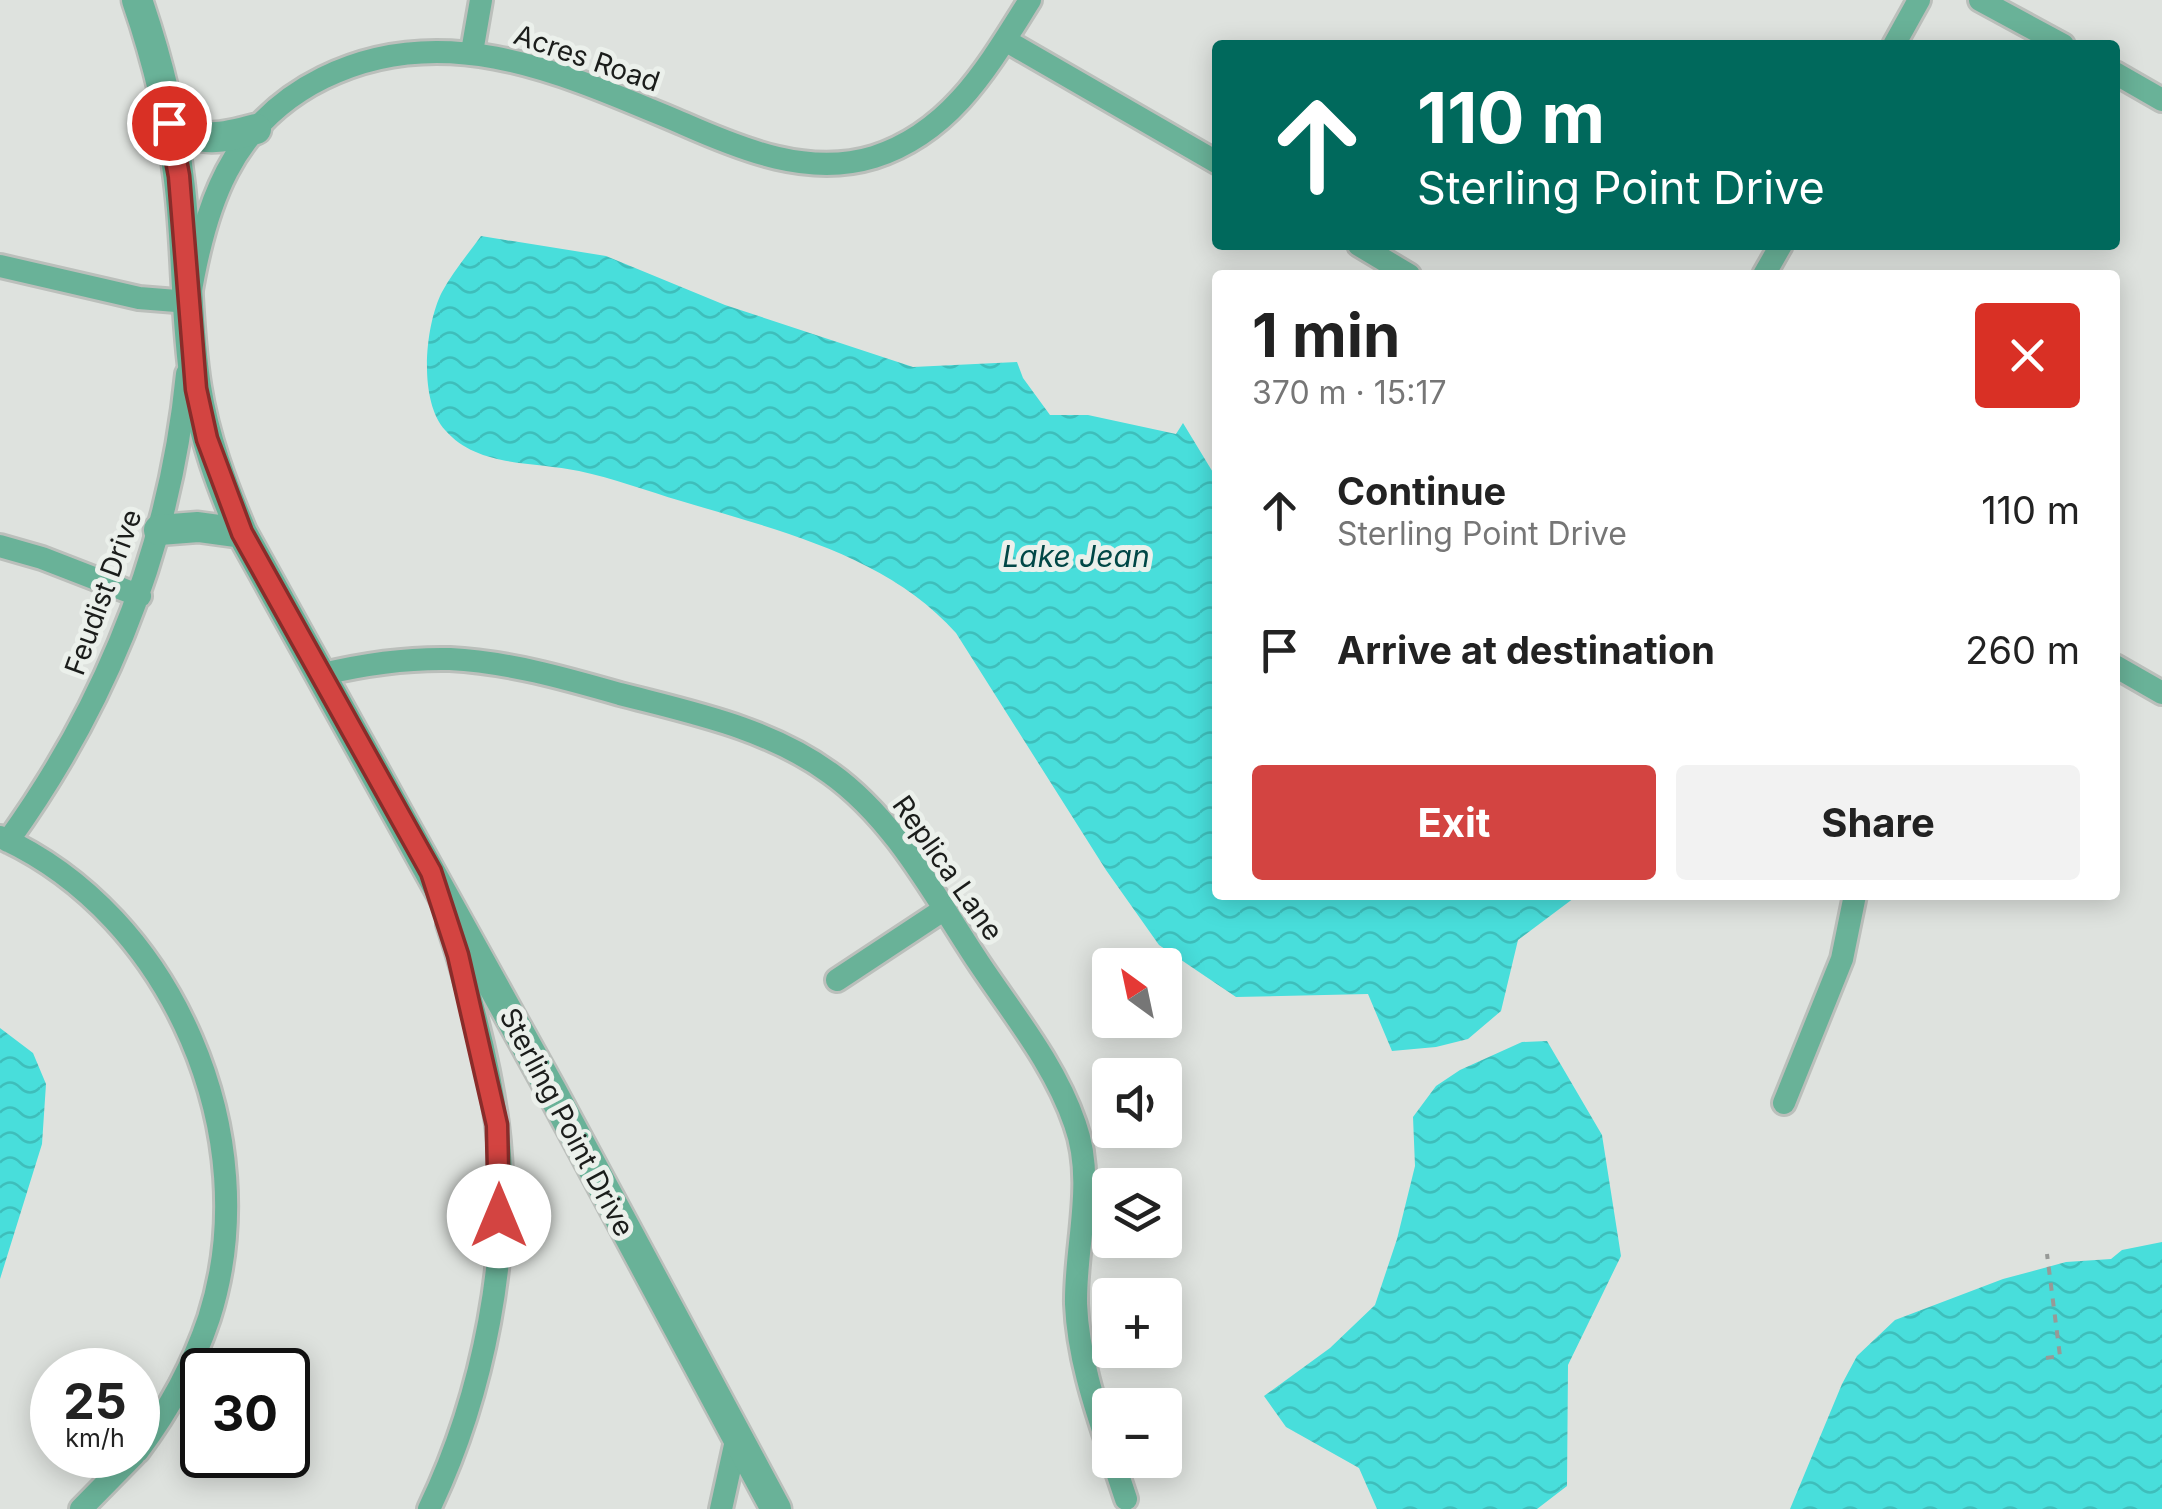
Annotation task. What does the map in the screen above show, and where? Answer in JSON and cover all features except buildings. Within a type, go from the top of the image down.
[{"type":"street","name":"Sterling Point Drive","points":[[137,0],[179,176],[190,340],[207,439],[242,533],[323,674],[776,1509]]},
{"type":"street","points":[[472,52],[481,0]]},
{"type":"street","name":"Acres Road","points":[[189,302],[197,248],[220,179],[256,128],[310,85],[346,66],[400,52],[472,52],[560,76],[739,148],[775,158],[842,164],[885,153],[925,133],[973,89],[1030,0]]},
{"type":"street","points":[[1897,40],[1919,0]]},
{"type":"street","points":[[1980,0],[2054,40]]},
{"type":"street","points":[[1005,40],[1212,160]]},
{"type":"street","points":[[2120,76],[2162,100]]},
{"type":"street","points":[[169,123],[192,136],[222,139],[256,128]]},
{"type":"street","points":[[1368,250],[1402,270]]},
{"type":"street","points":[[0,266],[138,298],[189,302]]},
{"type":"street","name":"Feudist Drive","points":[[4,839],[60,763],[93,705],[140,596],[160,530],[182,422],[190,340]]},
{"type":"street","points":[[160,530],[198,527],[242,533]]},
{"type":"street","points":[[0,546],[140,596]]},
{"type":"street","name":"Replica Lane","points":[[323,674],[403,660],[493,663],[555,676],[764,735],[800,753],[864,802],[898,841],[1032,1042],[1076,1125],[1084,1156],[1076,1308],[1081,1352],[1092,1390]]},
{"type":"street","points":[[2120,669],[2162,693]]},
{"type":"street","points":[[4,839],[70,879],[97,903],[151,965],[194,1045],[218,1123],[224,1219],[210,1315],[173,1398],[160,1417]]},
{"type":"street","points":[[428,1509],[462,1426],[479,1368],[498,1247],[500,1186],[497,1125],[480,1039],[431,872]]},
{"type":"street","points":[[1784,1104],[1842,959],[1854,900]]},
{"type":"street","points":[[837,980],[943,910]]},
{"type":"street","points":[[721,1509],[737,1436]]},
{"type":"street","points":[[80,1509],[111,1478]]},
{"type":"street","points":[[1119,1478],[1126,1499]]},
{"type":"path","points":[[2046,1254],[2060,1356],[2046,1358]]},
{"type":"water","name":"Lake Jean","points":[[481,236],[606,256],[725,305],[913,367],[1017,362],[1023,378],[1050,415],[1088,415],[1176,434],[1183,423],[1212,471],[1212,900],[1571,900],[1518,940],[1501,1011],[1468,1039],[1392,1051],[1368,994],[1236,997],[1182,961],[1182,948],[1159,945],[1106,870],[956,633],[928,606],[864,565],[792,535],[592,474],[490,457],[458,442],[436,417],[428,382],[428,342],[442,292]]},
{"type":"water","points":[[0,1028],[33,1053],[46,1084],[42,1144],[0,1279]]},
{"type":"water","points":[[1547,1041],[1602,1135],[1621,1256],[1568,1365],[1567,1486],[1537,1509],[1377,1509],[1359,1468],[1286,1427],[1264,1396],[1330,1348],[1375,1305],[1415,1166],[1413,1117],[1436,1086],[1460,1070],[1522,1042]]},
{"type":"water","points":[[2162,1242],[2162,1509],[1790,1509],[1857,1356],[1895,1320],[2003,1279],[2066,1262],[2111,1259],[2122,1250]]},
{"type":"route","points":[[169,123],[188,261],[190,340],[207,439],[242,533],[431,872],[480,1039],[497,1125],[499,1216]]}]
